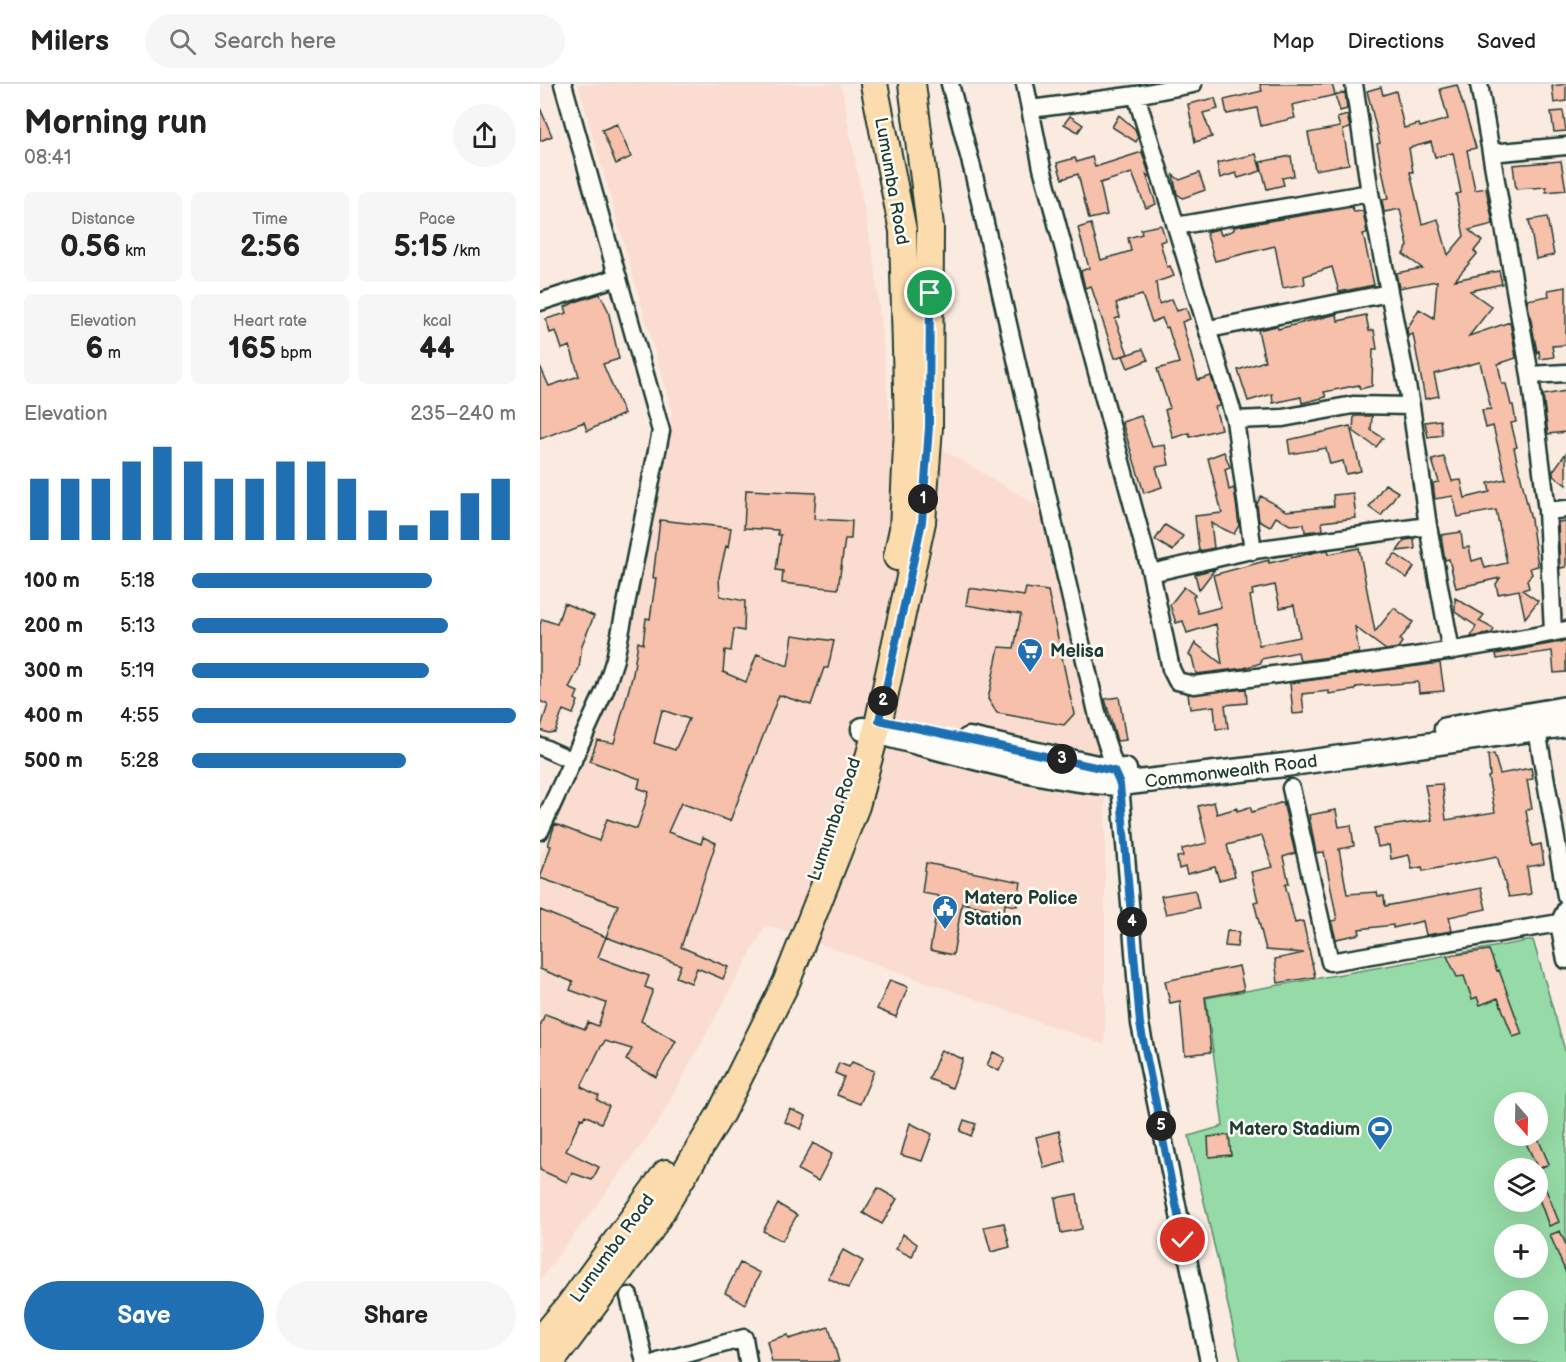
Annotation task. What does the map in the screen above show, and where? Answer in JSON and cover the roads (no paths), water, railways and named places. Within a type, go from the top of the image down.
[{"type":"main road","name":"Lumumba Road","points":[[540,1341],[654,1192],[713,1099],[770,991],[843,804],[871,724],[903,529],[908,427],[903,231],[874,84]]},
{"type":"main road","name":"Lumumba Road","points":[[551,1362],[650,1230],[721,1113],[786,983],[845,838],[922,522],[929,427],[930,226],[912,84]]},
{"type":"main road","name":"Commonwealth Road","points":[[1117,777],[1287,753],[1566,708]]},
{"type":"main road","name":"Commonwealth Road","points":[[871,724],[1117,777],[1285,765],[1566,725]]},
{"type":"street","points":[[540,831],[605,690],[615,659],[660,431],[563,84]]},
{"type":"street","points":[[950,84],[973,171],[1098,717],[1117,777],[1140,1024],[1209,1362]]},
{"type":"street","points":[[1025,84],[1042,168],[1151,573],[1171,669],[1177,681],[1194,686],[1451,651],[1560,631],[1530,375],[1479,84]]},
{"type":"street","points":[[1031,109],[1136,95],[1193,84]]},
{"type":"street","points":[[1354,84],[1370,193],[1411,406],[1428,526],[1451,651]]},
{"type":"street","points":[[1136,95],[1235,420],[1253,551]]},
{"type":"street","points":[[1491,153],[1566,146]]},
{"type":"street","points":[[1176,226],[1370,193]]},
{"type":"street","points":[[540,302],[618,277]]},
{"type":"street","points":[[1209,329],[1389,293]]},
{"type":"street","points":[[1530,375],[1566,373]]},
{"type":"street","points":[[1235,420],[1283,417],[1353,405],[1411,406]]},
{"type":"street","points":[[1547,511],[1566,509]]},
{"type":"street","points":[[1151,573],[1253,551],[1428,526]]},
{"type":"street","points":[[1537,730],[1566,896]]},
{"type":"street","points":[[540,746],[573,761]]},
{"type":"street","points":[[1291,788],[1330,962],[1562,916],[1566,960]]},
{"type":"street","points":[[629,1296],[645,1362]]},
{"type":"street","points":[[658,1362],[744,1338],[748,1362]]},
{"type":"place","name":"Melisa","points":[[1030,674]]},
{"type":"place","name":"Matero Police Station","points":[[945,931]]},
{"type":"place","name":"Matero Stadium","points":[[1380,1152]]}]
